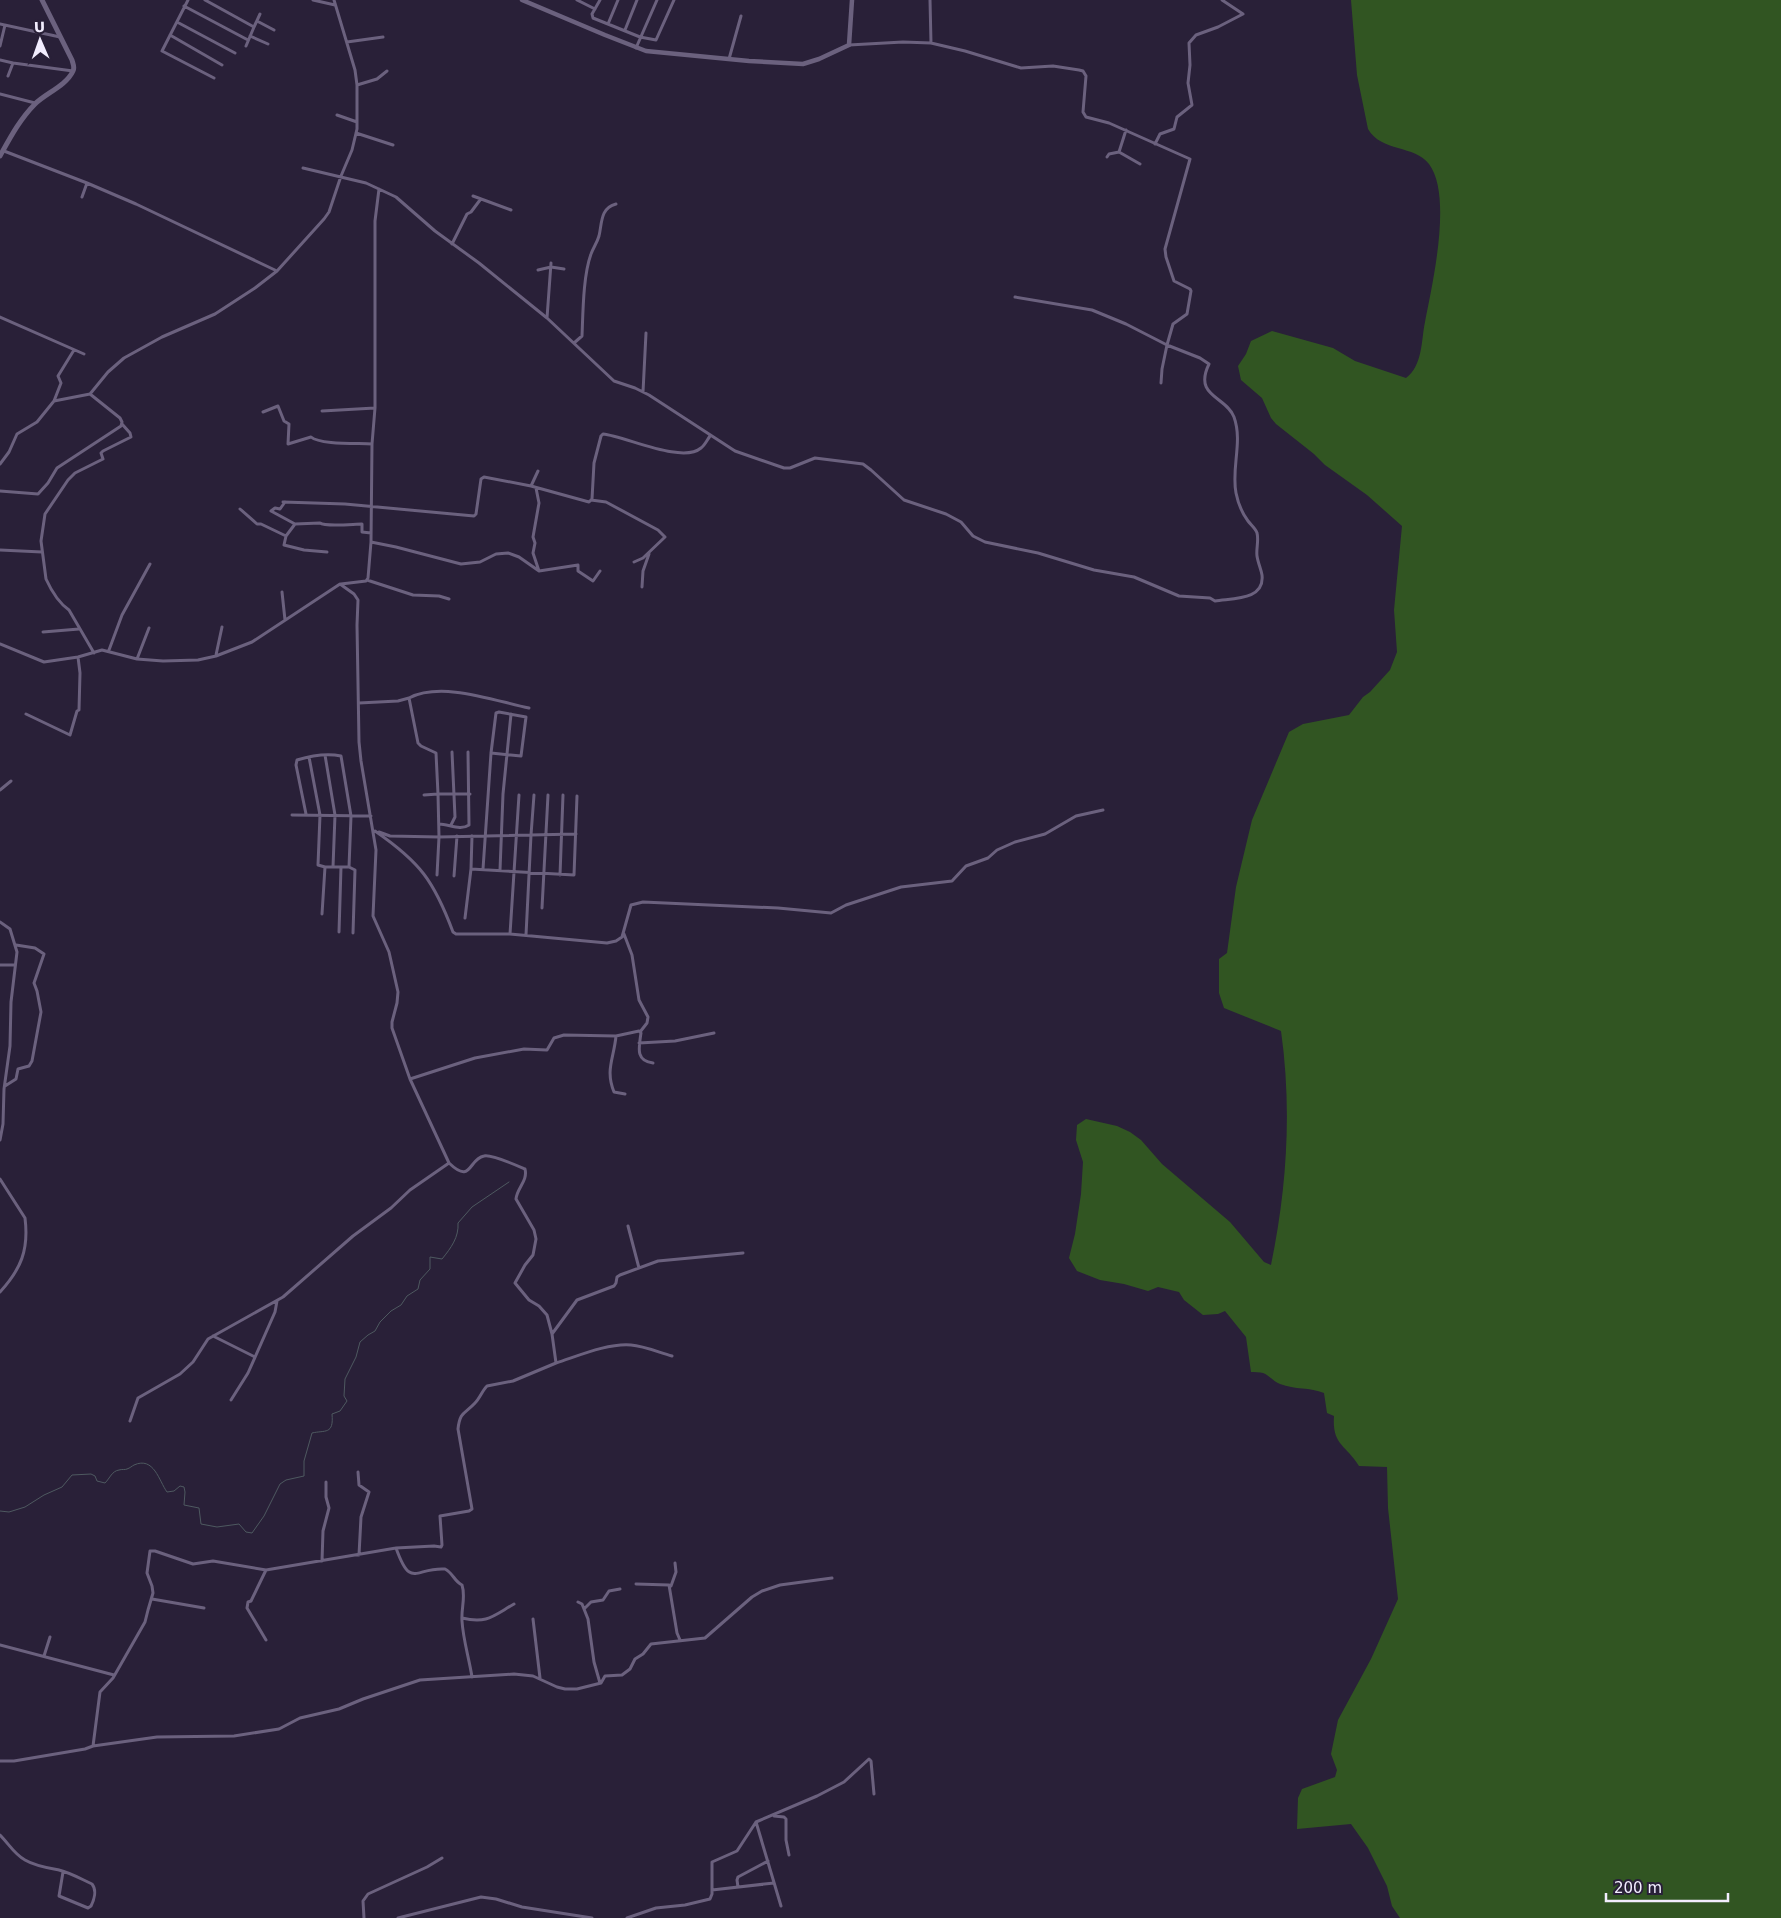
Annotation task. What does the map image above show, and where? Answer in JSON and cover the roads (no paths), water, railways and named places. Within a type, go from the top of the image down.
[{"type":"main road","points":[[2,153],[26,114],[36,103],[63,83],[73,71],[74,67],[61,37],[42,0]]},
{"type":"street","points":[[188,0],[162,51],[214,78]]},
{"type":"street","points":[[205,0],[254,26]]},
{"type":"street","points":[[313,0],[335,5]]},
{"type":"street","points":[[54,401],[90,394],[108,372],[124,358],[162,337],[215,314],[277,271],[324,219],[352,150],[357,122],[355,70],[334,0]]},
{"type":"street","points":[[522,0],[534,2],[646,51],[803,64],[819,60],[849,45],[903,42],[931,43],[1021,68],[1053,66],[1083,71],[1086,76],[1084,115],[1090,119],[1106,122],[1126,130],[1190,159],[1165,253],[1174,281],[1190,289],[1191,292],[1187,314],[1173,324],[1162,368],[1161,383]]},
{"type":"street","points":[[577,0],[596,9]]},
{"type":"street","points":[[600,0],[592,14],[593,18],[640,37],[653,40],[658,39],[674,0]]},
{"type":"street","points":[[608,24],[618,0]]},
{"type":"street","points":[[624,30],[637,0]]},
{"type":"street","points":[[636,48],[657,0]]},
{"type":"street","points":[[849,45],[852,0]]},
{"type":"street","points":[[930,0],[931,43]]},
{"type":"street","points":[[1155,144],[1160,134],[1174,129],[1177,117],[1192,105],[1188,79],[1190,65],[1188,46],[1190,40],[1243,14],[1222,0]]},
{"type":"street","points":[[184,6],[248,40]]},
{"type":"street","points":[[246,46],[260,14]]},
{"type":"street","points":[[729,59],[741,16]]},
{"type":"street","points":[[257,21],[274,30]]},
{"type":"street","points":[[177,22],[235,52]]},
{"type":"street","points":[[0,24],[61,37]]},
{"type":"street","points":[[0,46],[5,25]]},
{"type":"street","points":[[170,35],[222,65]]},
{"type":"street","points":[[250,36],[268,44]]},
{"type":"street","points":[[347,42],[383,37]]},
{"type":"street","points":[[0,60],[73,71]]},
{"type":"street","points":[[8,76],[13,62]]},
{"type":"street","points":[[357,85],[377,79],[387,71]]},
{"type":"street","points":[[0,94],[36,103]]},
{"type":"street","points":[[337,115],[357,122]]},
{"type":"street","points":[[1119,152],[1126,130]]},
{"type":"street","points":[[356,133],[393,145]]},
{"type":"street","points":[[1107,157],[1109,154],[1119,152],[1140,164]]},
{"type":"street","points":[[2,153],[87,183],[136,204],[277,271]]},
{"type":"street","points":[[303,168],[340,176],[379,189],[396,197],[452,244],[479,263],[547,318],[614,381],[643,392],[735,451],[784,468],[790,468],[815,458],[863,464],[904,500],[946,514],[961,522],[973,536],[985,542],[1038,552],[1094,570],[1134,577],[1157,588],[1187,598],[1210,598],[1215,601],[1248,596],[1259,586],[1262,575],[1257,552],[1257,533],[1242,512],[1236,492],[1237,434],[1231,412],[1212,396],[1208,388],[1204,377],[1209,364],[1126,324],[1092,310],[1015,297]]},
{"type":"street","points":[[82,197],[87,183]]},
{"type":"street","points":[[367,580],[371,542],[372,444],[375,408],[375,240],[379,189]]},
{"type":"street","points":[[473,196],[511,210]]},
{"type":"street","points":[[452,244],[467,214],[472,212],[480,200]]},
{"type":"street","points":[[574,343],[582,336],[590,255],[599,238],[603,215],[608,208],[616,204]]},
{"type":"street","points":[[547,318],[551,265]]},
{"type":"street","points":[[538,270],[551,265],[564,269]]},
{"type":"street","points":[[0,317],[84,354]]},
{"type":"street","points":[[643,392],[646,333]]},
{"type":"street","points":[[0,464],[9,452],[17,434],[37,422],[54,401],[61,382],[58,376],[74,350]]},
{"type":"street","points":[[90,394],[120,418],[122,424],[130,433],[131,438],[103,451],[103,459],[75,473],[68,480],[50,504],[45,514],[41,534],[46,579],[49,586],[68,610],[94,653]]},
{"type":"street","points":[[263,412],[278,406],[284,421],[289,424],[288,444],[311,437],[314,440],[372,444]]},
{"type":"street","points":[[322,411],[375,408]]},
{"type":"street","points":[[0,491],[38,494],[48,483],[57,468],[119,428],[122,424]]},
{"type":"street","points":[[591,500],[594,463],[603,434],[666,450],[687,452],[699,449],[710,436]]},
{"type":"street","points":[[531,486],[538,472]]},
{"type":"street","points":[[371,533],[362,532],[362,524],[343,523],[328,526],[320,523],[295,524],[270,511],[275,508],[280,509],[284,502],[372,506],[474,516],[476,514],[482,478],[536,487],[587,502],[591,500],[606,502],[661,532],[665,537],[664,540],[642,559],[634,562]]},
{"type":"street","points":[[536,487],[539,503],[532,536],[535,543],[533,553],[539,571]]},
{"type":"street","points":[[240,509],[257,524],[261,524],[286,536]]},
{"type":"street","points":[[295,524],[286,536],[284,545],[304,550],[328,552]]},
{"type":"street","points":[[371,542],[461,564],[480,562],[496,554],[508,553],[518,557],[539,571],[578,565],[578,571],[593,581],[600,571]]},
{"type":"street","points":[[0,550],[42,552]]},
{"type":"street","points":[[642,587],[649,553]]},
{"type":"street","points":[[109,650],[122,616],[150,564]]},
{"type":"street","points":[[0,644],[44,662],[78,657],[102,650],[109,650],[126,657],[177,661],[198,660],[216,656],[252,642],[340,584],[367,580],[413,595],[449,598]]},
{"type":"street","points":[[340,584],[354,594],[358,600],[357,633],[361,761],[376,850],[373,916],[388,952],[398,992],[392,1028],[410,1079],[449,1163],[457,1170],[467,1171],[480,1157],[486,1155],[525,1170],[526,1176],[516,1199],[534,1230],[536,1244],[533,1255],[515,1283],[529,1300],[539,1306],[547,1315],[556,1362]]},
{"type":"street","points":[[282,592],[285,620]]},
{"type":"street","points":[[216,656],[222,627]]},
{"type":"street","points":[[136,658],[149,628]]},
{"type":"street","points":[[43,632],[79,629]]},
{"type":"street","points":[[26,714],[56,727],[58,731],[70,735],[77,711],[79,710],[80,673],[78,657]]},
{"type":"street","points":[[359,702],[398,701],[431,692],[448,692],[529,708]]},
{"type":"street","points":[[409,698],[418,743],[436,753],[439,824],[437,875]]},
{"type":"street","points":[[483,869],[491,752],[497,712],[524,716],[526,719],[521,756],[491,752]]},
{"type":"street","points":[[500,870],[506,754],[511,714]]},
{"type":"street","points":[[451,825],[455,817],[452,752]]},
{"type":"street","points":[[439,824],[459,828],[469,825],[468,752]]},
{"type":"street","points":[[325,755],[335,816],[333,867]]},
{"type":"street","points":[[306,814],[297,760],[325,755],[341,756],[351,816],[349,867]]},
{"type":"street","points":[[309,757],[320,814],[318,865],[325,867],[349,867],[355,870],[353,933]]},
{"type":"street","points":[[0,790],[11,781]]},
{"type":"street","points":[[424,795],[470,794]]},
{"type":"street","points":[[510,934],[519,795]]},
{"type":"street","points":[[526,935],[528,873],[534,795]]},
{"type":"street","points":[[542,908],[548,795]]},
{"type":"street","points":[[560,875],[563,795]]},
{"type":"street","points":[[471,869],[574,875],[577,796]]},
{"type":"street","points":[[374,830],[396,846],[422,871],[440,898],[453,932],[456,934],[526,935],[607,944],[621,939],[631,905],[638,903],[833,912],[901,887],[952,881],[966,866],[988,858],[997,850],[1015,842],[1045,834],[1076,816],[1104,810]]},
{"type":"street","points":[[292,815],[371,816]]},
{"type":"street","points":[[374,830],[390,836],[439,837],[576,834]]},
{"type":"street","points":[[454,876],[456,836]]},
{"type":"street","points":[[465,918],[471,869],[472,836]]},
{"type":"street","points":[[322,914],[325,867]]},
{"type":"street","points":[[339,932],[341,867]]},
{"type":"street","points":[[0,922],[10,929],[16,946],[11,1002],[10,1046],[0,1140]]},
{"type":"street","points":[[624,934],[632,955],[639,1000],[648,1017],[647,1023],[640,1032],[639,1043],[642,1060],[653,1063]]},
{"type":"street","points":[[4,1089],[7,1084],[16,1079],[18,1069],[29,1066],[32,1061],[40,1012],[34,983],[44,954],[35,948],[16,946]]},
{"type":"street","points":[[0,964],[14,965]]},
{"type":"street","points":[[410,1079],[475,1058],[524,1049],[547,1050],[557,1036],[616,1036],[640,1032]]},
{"type":"street","points":[[639,1043],[675,1041],[714,1033]]},
{"type":"street","points":[[616,1036],[610,1070],[614,1091],[624,1094]]},
{"type":"street","points":[[130,1420],[138,1398],[180,1374],[193,1362],[204,1343],[277,1300],[353,1236],[390,1209],[410,1190],[449,1163]]},
{"type":"street","points":[[0,1179],[25,1218],[26,1225],[25,1249],[22,1261],[14,1276],[0,1292]]},
{"type":"street","points":[[628,1226],[639,1268]]},
{"type":"street","points":[[552,1334],[577,1300],[614,1286],[617,1277],[658,1260],[743,1253]]},
{"type":"street","points":[[231,1400],[248,1373],[275,1312],[277,1300]]},
{"type":"street","points":[[213,1336],[255,1357]]},
{"type":"street","points":[[93,1746],[100,1692],[114,1675],[145,1622],[152,1599],[152,1586],[147,1573],[149,1554],[153,1551],[193,1564],[212,1561],[266,1570],[396,1548],[441,1547],[440,1516],[472,1509],[458,1422],[463,1412],[476,1403],[487,1386],[513,1381],[556,1362],[619,1345],[641,1347],[672,1356]]},
{"type":"street","points":[[358,1472],[359,1484],[369,1492],[361,1517],[359,1555]]},
{"type":"street","points":[[322,1562],[322,1532],[329,1508],[326,1497],[326,1482]]},
{"type":"street","points":[[396,1548],[402,1566],[407,1572],[421,1573],[443,1569],[450,1572],[456,1582],[462,1585],[464,1593],[462,1618],[472,1676]]},
{"type":"street","points":[[675,1563],[676,1572],[670,1587],[677,1633],[680,1640]]},
{"type":"street","points":[[266,1570],[251,1601],[248,1602],[247,1608],[266,1640]]},
{"type":"street","points":[[601,1684],[605,1676],[622,1675],[630,1669],[635,1659],[643,1654],[651,1644],[705,1638],[752,1597],[770,1587],[832,1578]]},
{"type":"street","points":[[636,1584],[668,1584],[670,1587]]},
{"type":"street","points":[[583,1610],[591,1602],[604,1600],[609,1591],[620,1589]]},
{"type":"street","points":[[152,1599],[204,1608]]},
{"type":"street","points":[[578,1602],[582,1604],[588,1619],[594,1662],[601,1684]]},
{"type":"street","points":[[462,1618],[476,1622],[487,1619],[514,1604]]},
{"type":"street","points":[[533,1619],[540,1678]]},
{"type":"street","points":[[44,1656],[50,1637]]},
{"type":"street","points":[[0,1645],[114,1675]]},
{"type":"street","points":[[0,1761],[14,1761],[86,1749],[93,1746],[157,1737],[234,1736],[279,1729],[300,1718],[339,1709],[412,1682],[514,1674],[533,1676],[557,1687],[573,1689],[601,1684]]},
{"type":"street","points":[[627,1918],[656,1908],[686,1905],[707,1900],[711,1897],[712,1890],[712,1862],[737,1851],[756,1822],[774,1816],[844,1782],[869,1759],[871,1761],[874,1794]]},
{"type":"street","points":[[774,1816],[786,1819],[786,1840],[789,1855]]},
{"type":"street","points":[[756,1822],[781,1906]]},
{"type":"street","points":[[0,1835],[13,1851],[24,1860],[63,1872],[93,1885],[94,1892],[91,1906],[88,1908],[59,1896],[63,1872]]},
{"type":"street","points":[[364,1918],[363,1901],[368,1894],[442,1858]]},
{"type":"street","points":[[738,1887],[738,1877],[768,1861]]},
{"type":"street","points":[[712,1890],[774,1883]]},
{"type":"street","points":[[398,1918],[481,1897],[496,1899],[522,1907],[592,1918]]},
{"type":"waterway","points":[[0,1511],[9,1512],[25,1507],[44,1495],[62,1487],[72,1475],[91,1474],[95,1476],[97,1481],[105,1483],[115,1472],[141,1463],[146,1464],[155,1471],[167,1492],[174,1491],[180,1486],[184,1487],[184,1505],[199,1508],[201,1524],[217,1527],[239,1524],[246,1532],[252,1533],[264,1516],[280,1484],[286,1480],[304,1476],[304,1461],[312,1433],[328,1430],[332,1425],[332,1414],[340,1411],[347,1401],[344,1396],[345,1379],[356,1357],[360,1342],[375,1331],[380,1322],[391,1311],[401,1305],[407,1296],[418,1289],[420,1280],[430,1269],[430,1257],[442,1259],[456,1238],[458,1223],[472,1207],[509,1182]]}]
